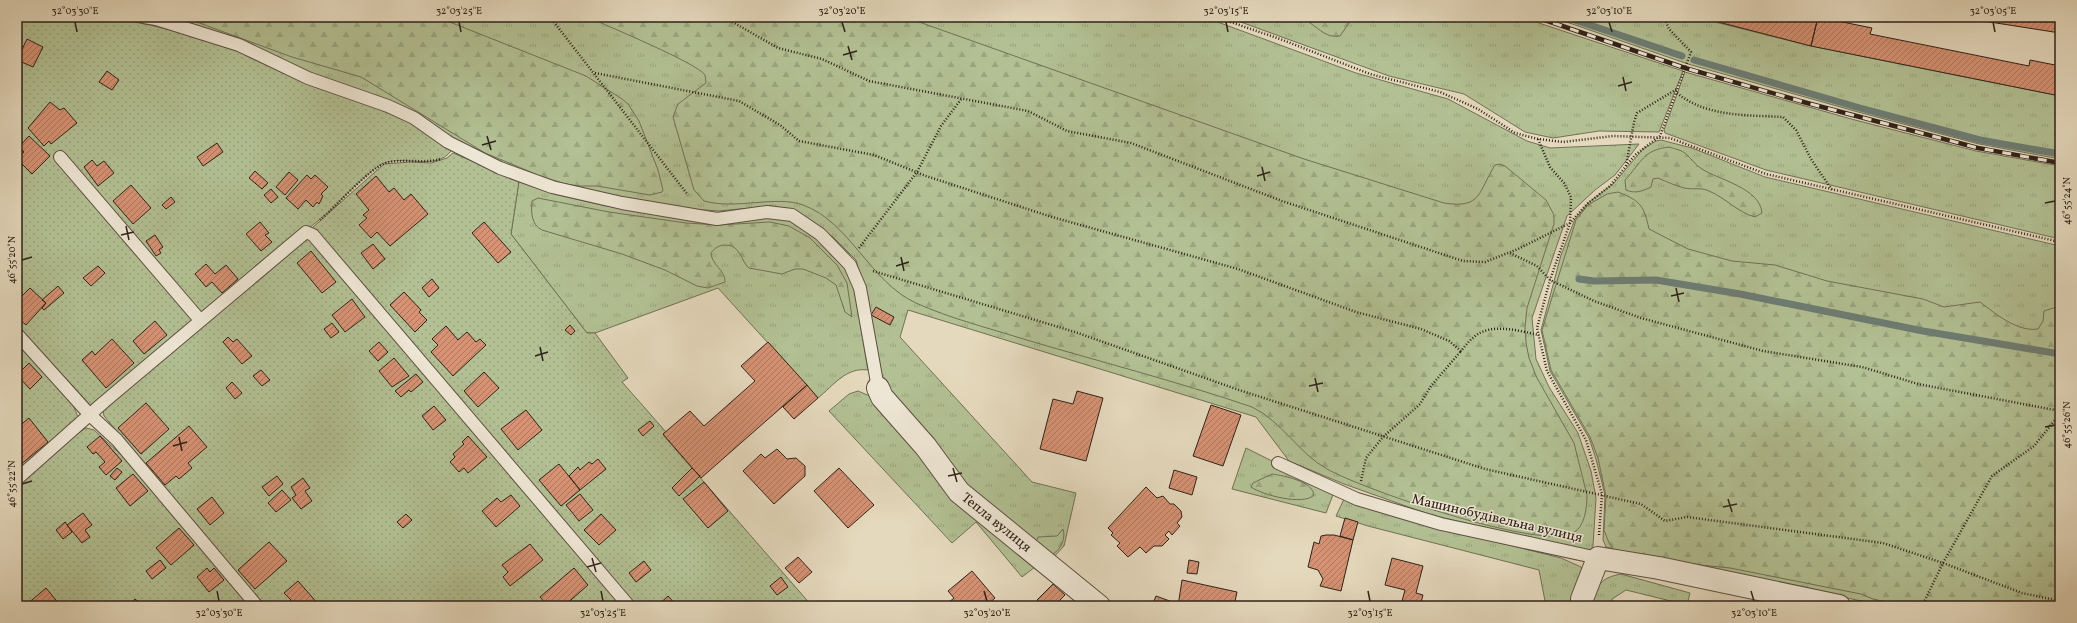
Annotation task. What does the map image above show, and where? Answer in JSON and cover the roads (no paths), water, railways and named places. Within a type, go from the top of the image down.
[{"type":"street","name":"Тепла вулиця","points":[[878,388],[882,397],[926,447],[958,492],[1099,606]]},
{"type":"street","points":[[1582,606],[1582,599],[1598,558],[1659,568],[1839,606]]},
{"type":"lane","points":[[144,17],[156,19],[239,45],[308,78],[388,106],[414,118],[456,146],[500,168],[552,187],[622,204],[717,219],[767,212],[792,215],[820,234],[850,265],[860,288],[878,388]]},
{"type":"lane","points":[[60,157],[200,320]]},
{"type":"lane","points":[[17,480],[200,320],[306,232],[313,235],[360,289],[629,606]]},
{"type":"lane","points":[[17,334],[90,415],[117,440],[257,606]]},
{"type":"lane","name":"Машинобудівельна вулиця","points":[[1278,463],[1358,498],[1441,524],[1598,558]]},
{"type":"waterway","points":[[1566,17],[1682,56]]},
{"type":"waterway","points":[[1694,60],[1860,108],[1980,140],[2060,154]]},
{"type":"waterway","points":[[1579,279],[1594,281],[1656,280],[1740,294],[1923,331],[2060,354]]},
{"type":"railway","points":[[1536,17],[1685,68],[1807,103],[1978,148],[2060,163]]}]
